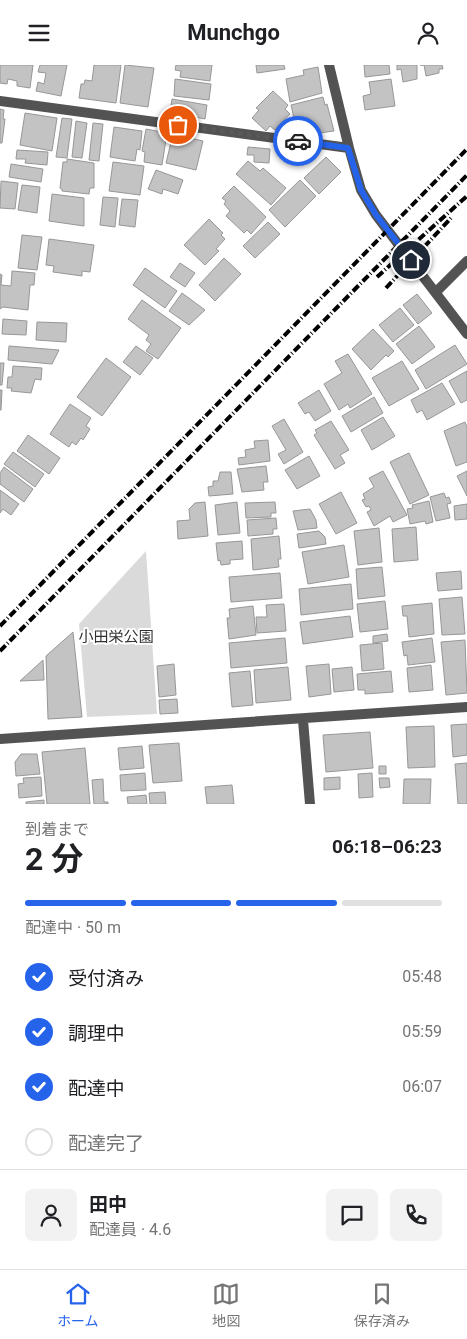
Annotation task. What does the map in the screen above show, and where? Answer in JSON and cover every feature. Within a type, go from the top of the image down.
[{"type":"street","points":[[329,65],[348,148],[361,190],[376,215],[467,335]]},
{"type":"street","points":[[0,101],[348,148]]},
{"type":"street","points":[[436,292],[467,261]]},
{"type":"street","points":[[0,739],[303,720],[467,707]]},
{"type":"street","points":[[303,720],[310,804]]},
{"type":"green space","name":"小田栄公園","points":[[146,551],[157,714],[87,717],[79,624]]},
{"type":"building","points":[[0,65],[33,65],[30,88],[17,86],[17,81],[8,79],[7,84],[0,83]]},
{"type":"building","points":[[40,65],[67,65],[61,96],[36,91],[38,82],[44,84],[46,73],[38,72]]},
{"type":"building","points":[[94,65],[121,65],[116,103],[79,98],[81,84],[84,84],[85,80],[92,81]]},
{"type":"building","points":[[125,65],[154,68],[148,107],[120,103]]},
{"type":"building","points":[[176,65],[212,65],[210,81],[180,77],[181,71],[175,70]]},
{"type":"building","points":[[256,65],[284,65],[285,69],[257,73]]},
{"type":"building","points":[[364,65],[389,65],[390,74],[365,77]]},
{"type":"building","points":[[397,65],[417,65],[417,79],[403,82],[401,69],[397,70]]},
{"type":"building","points":[[424,65],[442,65],[443,69],[439,69],[439,73],[426,76]]},
{"type":"building","points":[[318,67],[322,93],[290,102],[286,79],[304,75],[303,70]]},
{"type":"building","points":[[175,79],[211,84],[209,100],[174,96]]},
{"type":"building","points":[[391,79],[395,106],[365,110],[363,96],[371,94],[369,82]]},
{"type":"building","points":[[273,91],[288,105],[285,109],[290,114],[275,130],[270,126],[266,131],[252,118],[259,110],[256,108]]},
{"type":"building","points":[[323,97],[325,105],[327,104],[334,131],[298,136],[291,105]]},
{"type":"building","points":[[172,99],[207,105],[205,119],[170,112]]},
{"type":"building","points":[[0,109],[4,110],[3,119],[5,119],[2,143],[0,143]]},
{"type":"building","points":[[25,113],[57,118],[52,151],[20,145]]},
{"type":"building","points":[[62,118],[72,119],[67,158],[56,157]]},
{"type":"building","points":[[76,121],[87,123],[82,158],[72,157]]},
{"type":"building","points":[[93,123],[103,124],[99,161],[89,160]]},
{"type":"building","points":[[114,127],[142,131],[140,150],[137,149],[135,161],[110,157]]},
{"type":"building","points":[[146,129],[167,133],[162,165],[144,162],[145,152],[142,151]]},
{"type":"building","points":[[173,134],[203,141],[196,170],[166,163]]},
{"type":"building","points":[[248,147],[270,149],[269,163],[254,162],[254,155],[247,155]]},
{"type":"building","points":[[17,150],[48,152],[47,165],[25,163],[26,159],[16,159]]},
{"type":"building","points":[[326,157],[341,172],[319,194],[304,178]]},
{"type":"building","points":[[67,159],[94,163],[94,188],[90,188],[89,194],[62,191],[60,188],[63,162],[67,162]]},
{"type":"building","points":[[248,161],[260,171],[263,168],[286,188],[271,205],[236,174]]},
{"type":"building","points":[[113,162],[144,166],[140,195],[109,191]]},
{"type":"building","points":[[11,164],[43,169],[41,182],[9,177]]},
{"type":"building","points":[[156,170],[183,180],[178,194],[163,189],[162,194],[148,189]]},
{"type":"building","points":[[300,180],[316,196],[285,227],[269,210]]},
{"type":"building","points":[[1,181],[18,183],[15,209],[0,208]]},
{"type":"building","points":[[22,185],[40,187],[37,213],[18,210]]},
{"type":"building","points":[[234,186],[266,217],[251,234],[247,230],[244,233],[226,216],[230,211],[224,204],[226,201],[222,198]]},
{"type":"building","points":[[52,194],[84,198],[84,226],[49,221]]},
{"type":"building","points":[[103,197],[118,198],[115,227],[100,225]]},
{"type":"building","points":[[122,199],[138,200],[135,227],[119,225]]},
{"type":"building","points":[[209,219],[223,233],[221,235],[225,239],[216,249],[219,251],[205,265],[184,245]]},
{"type":"building","points":[[268,222],[280,234],[255,258],[243,246]]},
{"type":"building","points":[[22,235],[42,237],[37,270],[18,268]]},
{"type":"building","points":[[49,239],[94,245],[90,272],[82,271],[82,276],[53,272],[54,266],[46,265]]},
{"type":"building","points":[[224,258],[241,274],[215,301],[199,285]]},
{"type":"building","points":[[180,263],[195,273],[185,287],[170,277]]},
{"type":"building","points":[[145,268],[177,291],[165,308],[133,285]]},
{"type":"building","points":[[12,271],[35,273],[34,285],[30,285],[28,310],[3,307],[0,309],[0,274],[2,275],[1,285],[11,286]]},
{"type":"building","points":[[182,293],[205,310],[189,325],[169,311]]},
{"type":"building","points":[[417,294],[432,313],[418,324],[403,305]]},
{"type":"building","points":[[142,300],[181,328],[158,359],[146,351],[151,344],[146,340],[149,335],[128,319]]},
{"type":"building","points":[[400,308],[414,325],[393,342],[379,325]]},
{"type":"building","points":[[3,319],[27,321],[26,335],[2,334]]},
{"type":"building","points":[[37,322],[67,323],[66,342],[36,340]]},
{"type":"building","points":[[419,326],[435,347],[412,364],[396,344]]},
{"type":"building","points":[[373,329],[394,351],[388,357],[386,355],[371,370],[352,349]]},
{"type":"building","points":[[455,345],[467,364],[426,389],[415,370]]},
{"type":"building","points":[[9,346],[59,350],[52,364],[8,360]]},
{"type":"building","points":[[136,346],[153,358],[140,375],[123,362]]},
{"type":"building","points":[[348,354],[372,394],[350,408],[348,404],[339,410],[324,384],[342,373],[335,361]]},
{"type":"building","points":[[106,358],[131,377],[102,416],[77,397]]},
{"type":"building","points":[[402,361],[419,389],[389,406],[372,378]]},
{"type":"building","points":[[0,363],[4,363],[2,385],[0,385]]},
{"type":"building","points":[[13,366],[42,368],[41,380],[35,379],[31,393],[11,391],[12,388],[7,388],[8,377],[12,377]]},
{"type":"building","points":[[467,371],[467,400],[461,403],[449,381]]},
{"type":"building","points":[[442,383],[455,404],[427,420],[422,410],[417,413],[411,400]]},
{"type":"building","points":[[0,390],[2,390],[1,410],[0,410]]},
{"type":"building","points":[[319,390],[331,411],[315,421],[309,412],[305,414],[298,403]]},
{"type":"building","points":[[374,397],[383,413],[351,432],[342,416]]},
{"type":"building","points":[[70,404],[91,418],[86,426],[90,429],[83,440],[81,438],[76,445],[72,442],[69,447],[50,434]]},
{"type":"building","points":[[383,417],[395,436],[372,450],[361,430]]},
{"type":"building","points":[[284,419],[303,452],[284,464],[278,454],[286,450],[272,426]]},
{"type":"building","points":[[331,421],[349,450],[340,455],[345,463],[335,469],[314,435],[317,433],[315,430]]},
{"type":"building","points":[[465,422],[467,427],[467,462],[456,466],[444,431]]},
{"type":"building","points":[[28,435],[60,458],[49,474],[17,451]]},
{"type":"building","points":[[268,440],[270,461],[239,465],[238,458],[246,457],[245,450],[255,448],[254,441]]},
{"type":"building","points":[[13,452],[44,474],[35,487],[4,464]]},
{"type":"building","points":[[409,453],[429,495],[410,504],[390,462]]},
{"type":"building","points":[[309,456],[320,476],[297,489],[285,470]]},
{"type":"building","points":[[266,466],[268,482],[263,482],[264,490],[242,492],[237,469]]},
{"type":"building","points":[[4,467],[33,489],[24,502],[0,484],[0,473]]},
{"type":"building","points":[[383,471],[407,515],[393,522],[390,516],[374,526],[367,512],[371,510],[369,506],[366,507],[362,500],[365,499],[363,494],[374,487],[369,478]]},
{"type":"building","points":[[467,471],[467,496],[457,476]]},
{"type":"building","points":[[220,472],[231,472],[233,494],[209,496],[208,487],[213,486],[213,481],[218,481]]},
{"type":"building","points":[[0,490],[19,504],[11,515],[3,509],[0,513]]},
{"type":"building","points":[[341,492],[357,523],[336,534],[319,504]]},
{"type":"building","points":[[444,493],[446,498],[449,497],[451,503],[447,504],[450,518],[436,521],[430,497]]},
{"type":"building","points":[[429,501],[433,522],[426,524],[425,521],[410,524],[407,509],[413,508],[412,505]]},
{"type":"building","points":[[205,502],[208,536],[178,539],[177,521],[190,520],[189,509],[195,503]]},
{"type":"building","points":[[237,502],[240,533],[218,535],[215,505]]},
{"type":"building","points":[[275,502],[276,513],[271,513],[271,517],[246,518],[245,503]]},
{"type":"building","points":[[467,504],[467,519],[455,520],[454,506]]},
{"type":"building","points":[[310,509],[316,520],[317,528],[298,530],[293,511]]},
{"type":"building","points":[[276,518],[277,529],[273,529],[273,534],[248,536],[247,520]]},
{"type":"building","points":[[416,527],[418,560],[394,562],[392,529]]},
{"type":"building","points":[[379,528],[382,562],[358,565],[354,531]]},
{"type":"building","points":[[319,531],[325,537],[326,544],[299,548],[297,534]]},
{"type":"building","points":[[279,536],[281,559],[278,559],[279,567],[253,570],[251,539]]},
{"type":"building","points":[[242,541],[243,559],[230,560],[230,564],[221,565],[220,560],[218,561],[216,543]]},
{"type":"building","points":[[344,545],[349,577],[308,584],[302,552]]},
{"type":"building","points":[[382,567],[385,596],[358,599],[356,569]]},
{"type":"building","points":[[461,571],[462,589],[438,591],[436,573]]},
{"type":"building","points":[[280,573],[282,598],[231,602],[229,577]]},
{"type":"building","points":[[351,584],[353,609],[301,615],[299,589]]},
{"type":"building","points":[[462,597],[465,634],[442,635],[439,599]]},
{"type":"building","points":[[385,601],[388,629],[360,632],[357,604]]},
{"type":"building","points":[[432,603],[434,634],[409,637],[407,616],[403,616],[402,606]]},
{"type":"building","points":[[284,604],[286,631],[257,633],[256,617],[267,617],[266,605]]},
{"type":"building","points":[[253,606],[256,635],[229,639],[227,618],[230,618],[229,609]]},
{"type":"building","points":[[350,616],[353,637],[303,644],[300,622]]},
{"type":"building","points":[[73,632],[82,717],[48,719],[46,656]]},
{"type":"building","points":[[387,634],[388,641],[373,643],[373,636]]},
{"type":"building","points":[[285,638],[287,663],[231,668],[229,643]]},
{"type":"building","points":[[432,638],[435,662],[408,665],[407,655],[404,656],[402,642]]},
{"type":"building","points":[[465,640],[467,693],[446,695],[441,642]]},
{"type":"building","points":[[382,643],[384,669],[362,671],[360,645]]},
{"type":"building","points":[[43,660],[44,680],[20,681]]},
{"type":"building","points":[[174,664],[176,695],[159,697],[157,666]]},
{"type":"building","points":[[329,664],[331,694],[309,697],[306,666]]},
{"type":"building","points":[[431,665],[433,690],[409,692],[407,668]]},
{"type":"building","points":[[288,667],[291,700],[256,703],[254,670]]},
{"type":"building","points":[[352,667],[354,690],[334,692],[332,669]]},
{"type":"building","points":[[250,671],[253,705],[232,707],[229,673]]},
{"type":"building","points":[[391,671],[393,692],[365,694],[365,690],[358,690],[357,674]]},
{"type":"building","points":[[177,699],[178,713],[160,714],[159,700]]},
{"type":"building","points":[[467,724],[467,755],[453,757],[451,725]]},
{"type":"building","points":[[434,726],[435,767],[408,768],[406,727]]},
{"type":"building","points":[[370,732],[373,768],[326,772],[323,735]]},
{"type":"building","points":[[179,743],[182,781],[153,783],[149,745]]},
{"type":"building","points":[[142,746],[144,768],[120,770],[118,748]]},
{"type":"building","points":[[85,748],[90,804],[47,804],[42,752]]},
{"type":"building","points":[[21,754],[37,754],[40,774],[16,776],[15,762]]},
{"type":"building","points":[[467,763],[467,804],[458,804],[455,764]]},
{"type":"building","points":[[379,766],[386,766],[386,774],[379,774]]},
{"type":"building","points":[[145,773],[146,790],[121,791],[120,775]]},
{"type":"building","points":[[372,773],[373,797],[359,798],[358,774]]},
{"type":"building","points":[[41,777],[42,796],[19,798],[18,784],[24,783],[23,778]]},
{"type":"building","points":[[340,777],[340,789],[324,790],[324,778]]},
{"type":"building","points":[[379,778],[389,778],[390,787],[380,788]]},
{"type":"building","points":[[103,779],[104,802],[108,802],[108,804],[94,804],[92,780]]},
{"type":"building","points":[[404,779],[431,779],[430,804],[403,804]]},
{"type":"building","points":[[232,785],[234,804],[207,804],[205,787]]},
{"type":"building","points":[[165,792],[166,804],[150,804],[149,793]]},
{"type":"building","points":[[146,795],[147,804],[128,804],[127,797]]},
{"type":"building","points":[[44,800],[44,804],[26,804],[26,802]]},
{"type":"railway","points":[[0,626],[467,149]]},
{"type":"railway","points":[[0,651],[467,175]]},
{"type":"railway","points":[[377,277],[467,196]]},
{"type":"railway","points":[[386,288],[451,218]]},
{"type":"way so far","points":[[178,125],[298,141]]},
{"type":"route","points":[[298,141],[348,148],[361,190],[376,215],[411,260]]}]
